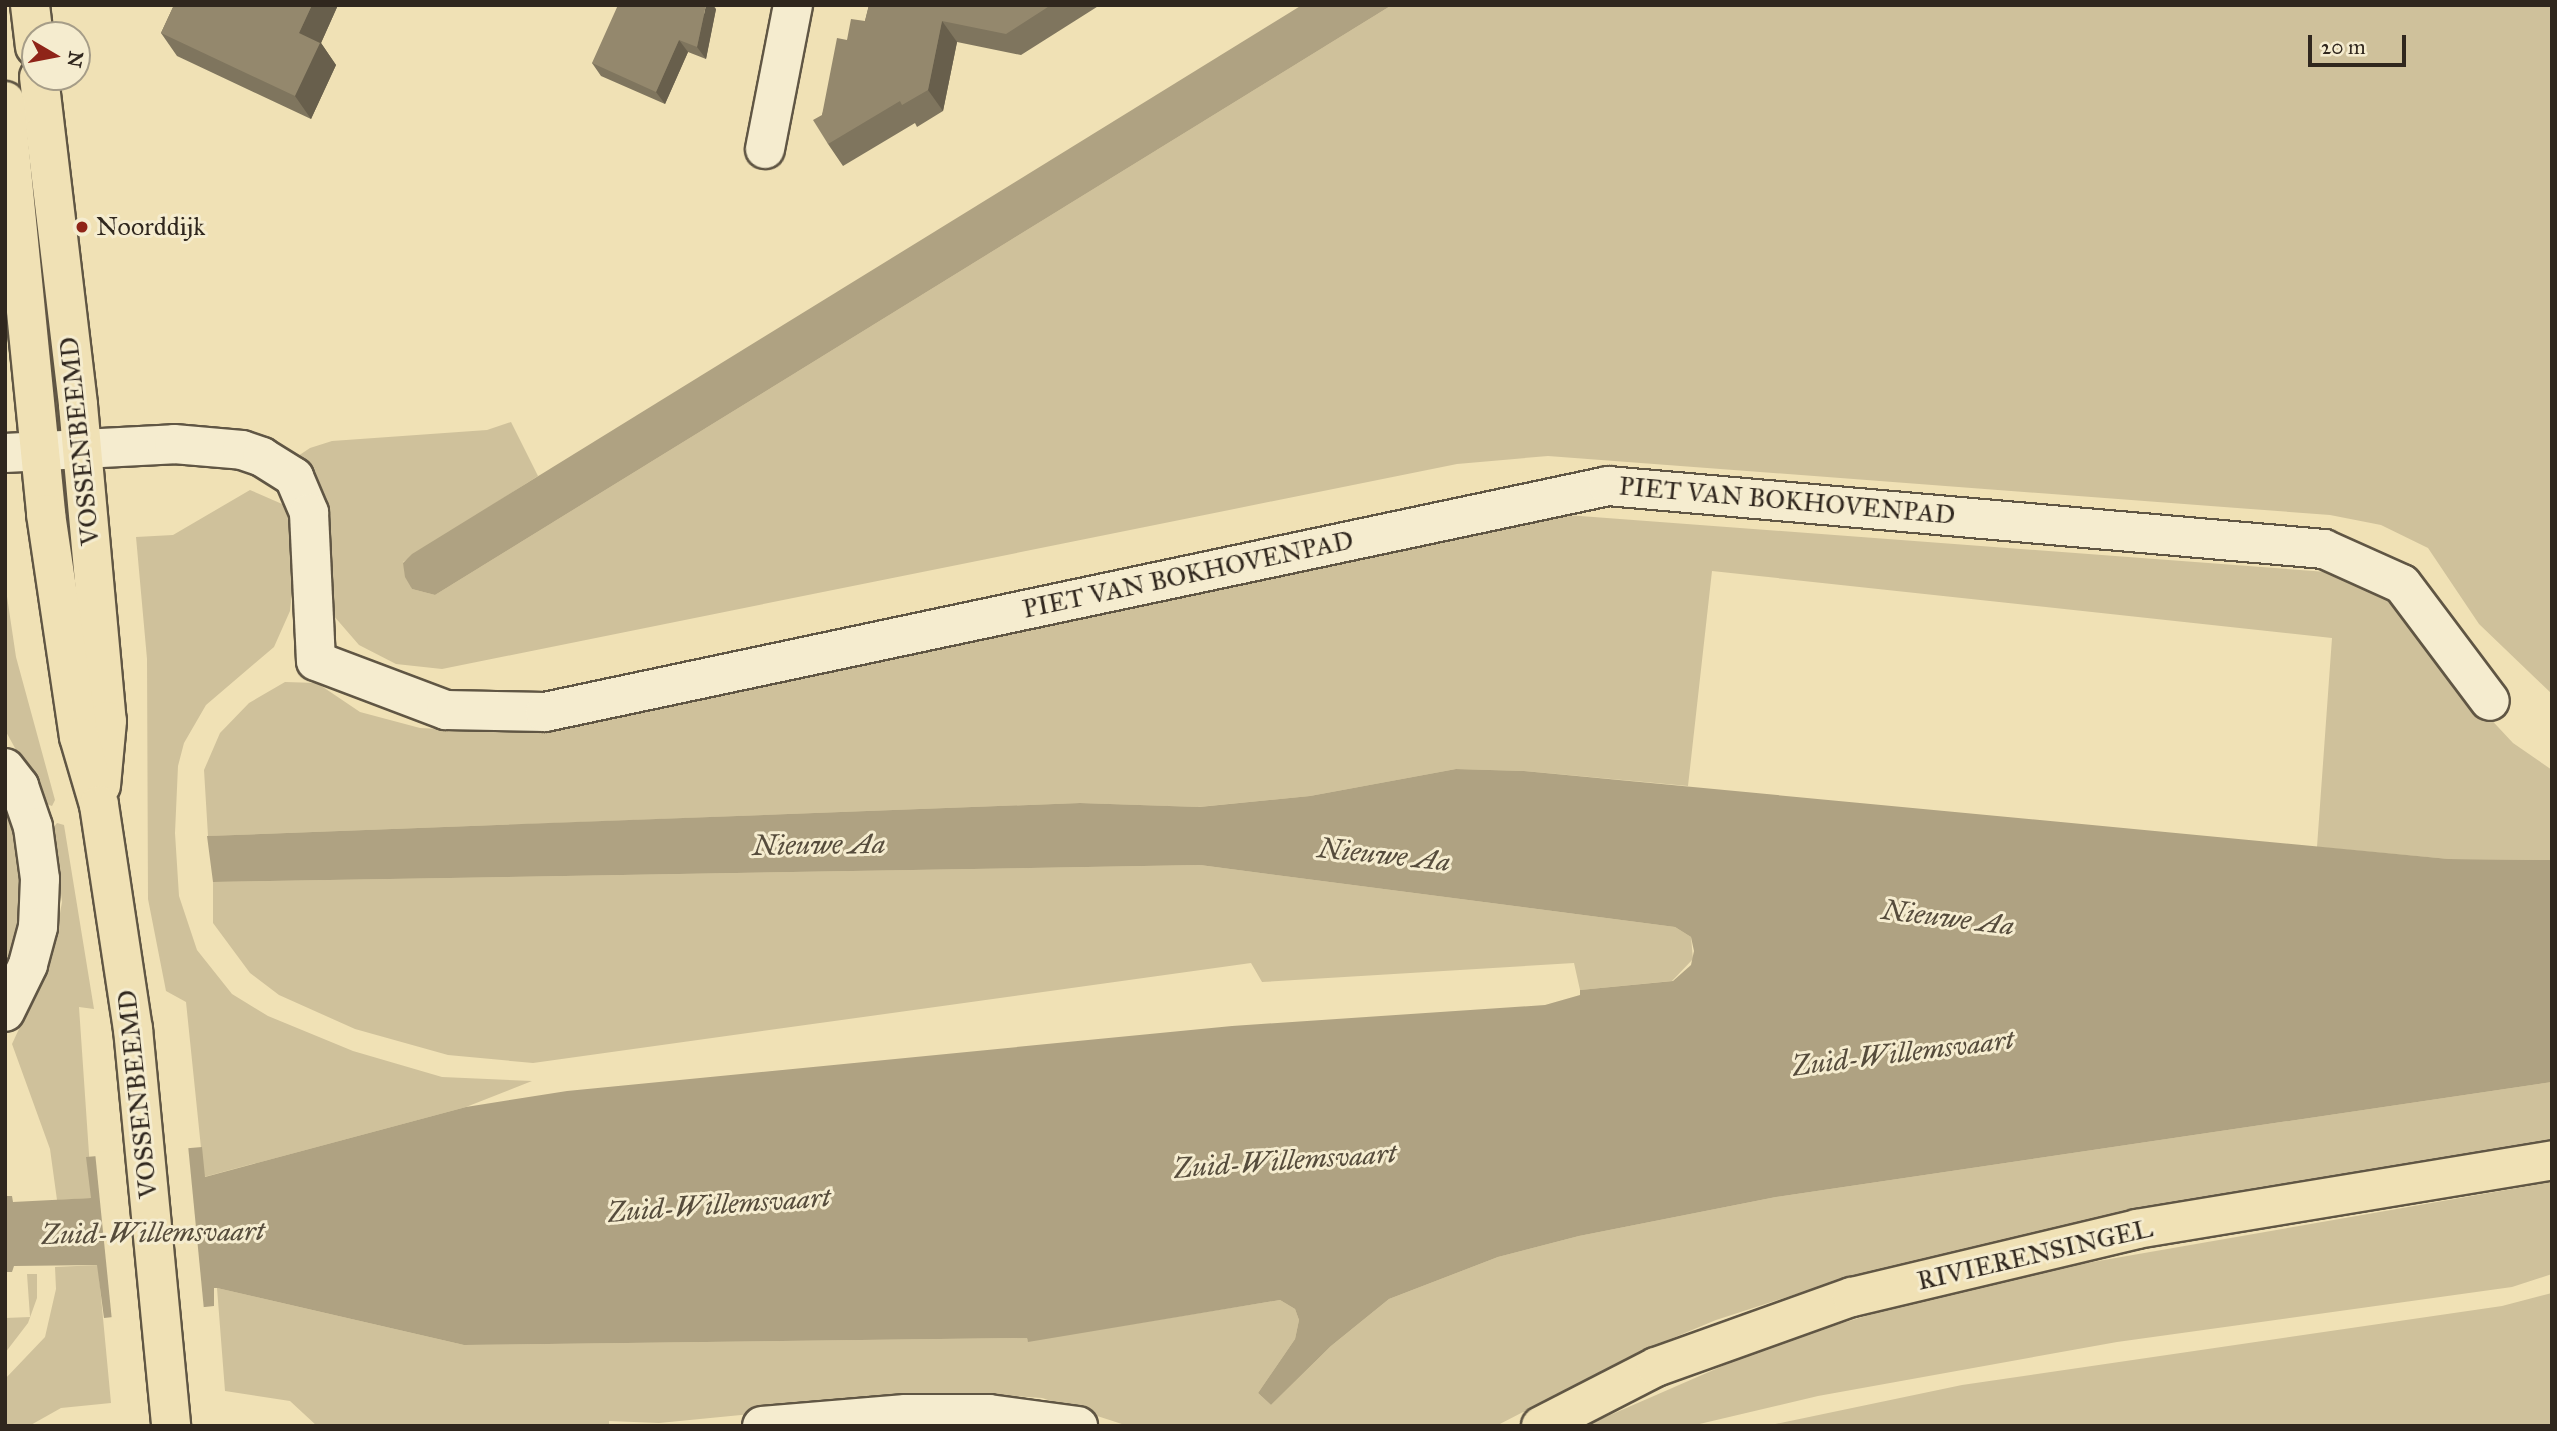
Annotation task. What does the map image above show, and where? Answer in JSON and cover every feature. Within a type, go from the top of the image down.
[{"type":"main road","name":"VOSSENBEEMD","points":[[41,91],[82,449],[107,721],[99,805]]},
{"type":"main road","name":"VOSSENBEEMD","points":[[5,101],[22,452],[79,737],[99,805],[133,1029],[171,1426]]},
{"type":"main road","name":"RIVIERENSINGEL","points":[[1541,1426],[1656,1367],[1852,1297],[2137,1229],[2552,1160]]},
{"type":"street","points":[[765,149],[793,5]]},
{"type":"street","name":"PIET VAN BOKHOVENPAD","points":[[22,452],[174,443],[224,447],[261,457],[294,477],[309,513],[316,661],[446,710],[545,712],[1608,486],[2324,549],[2402,584],[2490,701]]},
{"type":"street","points":[[5,768],[19,786],[33,827],[40,879],[38,927],[28,965],[5,1012]]},
{"type":"street","points":[[762,1426],[934,1414],[989,1414],[1079,1426]]},
{"type":"shaded area","points":[[1392,5],[2552,5],[2552,694],[2479,624],[2428,548],[2381,525],[2330,515],[1548,456],[1457,464],[442,669],[396,664],[359,645],[333,615],[325,511],[295,458],[310,448],[332,441],[487,430],[511,422],[538,476],[403,562],[412,589],[435,595]]},
{"type":"shaded area","points":[[250,490],[289,507],[294,575],[290,611],[274,647],[206,705],[184,743],[178,766],[175,833],[179,896],[197,950],[232,994],[268,1016],[353,1051],[442,1077],[532,1081],[466,1107],[204,1177],[186,1002],[166,991],[148,899],[147,659],[136,537],[173,535]]},
{"type":"shaded area","points":[[1540,513],[2354,574],[2393,584],[2456,682],[2513,743],[2552,770],[2552,860],[2449,859],[2317,847],[2332,638],[1712,571],[1688,786],[1524,771],[1456,769],[1310,796],[1198,807],[1080,803],[208,836],[204,770],[220,733],[249,703],[285,682],[317,683],[360,712],[420,728],[462,730]]},
{"type":"shaded area","points":[[5,583],[16,657],[55,800],[52,806],[46,804],[5,730]]},
{"type":"shaded area","points":[[5,803],[25,880],[24,925],[5,970]]},
{"type":"shaded area","points":[[57,823],[64,825],[94,1009],[79,1007],[92,1198],[57,1200],[50,1149],[12,1044],[52,958],[62,902],[53,828]]},
{"type":"shaded area","points":[[1200,865],[1675,927],[1691,937],[1693,959],[1672,981],[1580,990],[1574,963],[1262,982],[1251,963],[533,1063],[448,1055],[355,1029],[279,995],[250,973],[213,923],[213,882]]},
{"type":"shaded area","points":[[2552,1082],[2552,1145],[2259,1187],[2087,1220],[1821,1286],[1716,1320],[1637,1353],[1496,1426],[1128,1426],[1042,1398],[966,1393],[659,1423],[609,1421],[609,1426],[317,1426],[290,1401],[225,1391],[217,1288],[464,1345],[1027,1338],[1028,1341],[1280,1300],[1295,1309],[1299,1320],[1295,1339],[1258,1393],[1271,1405],[1331,1346],[1389,1299],[1498,1257],[1579,1236],[1776,1197]]},
{"type":"shaded area","points":[[2552,1182],[2552,1274],[2512,1287],[2117,1342],[1818,1396],[1691,1426],[1585,1426],[1773,1344],[1889,1309],[2081,1264]]},
{"type":"shaded area","points":[[98,1265],[111,1403],[61,1408],[29,1426],[5,1426],[5,1379],[45,1337],[56,1289],[55,1267]]},
{"type":"shaded area","points":[[27,1274],[37,1274],[37,1298],[28,1323],[5,1353],[5,1318],[30,1317]]},
{"type":"shaded area","points":[[2552,1293],[2552,1426],[1766,1426],[1962,1385],[2502,1306]]},
{"type":"water","points":[[1302,5],[1392,5],[435,595],[412,589],[405,577],[403,563],[412,554]]},
{"type":"water","points":[[1456,769],[1524,771],[2449,859],[2552,860],[2552,1082],[1776,1197],[1579,1236],[1498,1257],[1389,1299],[1331,1346],[1271,1405],[1258,1393],[1295,1339],[1299,1320],[1295,1309],[1280,1300],[1028,1342],[1027,1338],[464,1345],[217,1288],[214,1288],[214,1306],[104,1318],[97,1265],[14,1266],[12,1272],[5,1272],[5,1196],[12,1196],[13,1202],[91,1198],[86,1157],[202,1147],[205,1177],[466,1107],[567,1091],[1232,1026],[1545,1005],[1580,995],[1580,990],[1673,981],[1691,965],[1694,951],[1691,937],[1675,927],[1200,865],[213,882],[207,836],[1080,803],[1199,807],[1310,796]]},
{"type":"pier","points":[[188,1145],[204,1310],[112,1321],[95,1152]]},
{"type":"building","points":[[174,5],[312,5],[299,33],[320,43],[295,96],[161,33]]},
{"type":"building","points":[[618,5],[706,5],[697,47],[679,40],[656,92],[592,63]]},
{"type":"building","points":[[869,5],[1051,5],[1006,34],[942,21],[928,90],[902,105],[900,101],[828,144],[813,120],[822,115],[837,38],[847,40],[851,19],[865,21]]},
{"type":"place","name":"Noorddijk","points":[[82,227]]},
{"type":"water label","name":"Nieuwe Aa","points":[[819,845]]},
{"type":"water label","name":"Nieuwe Aa","points":[[1384,855]]},
{"type":"water label","name":"Nieuwe Aa","points":[[1948,918]]},
{"type":"water label","name":"Zuid-Willemsvaart","points":[[1903,1053]]},
{"type":"water label","name":"Zuid-Willemsvaart","points":[[1285,1161]]},
{"type":"water label","name":"Zuid-Willemsvaart","points":[[719,1205]]},
{"type":"water label","name":"Zuid-Willemsvaart","points":[[153,1233]]}]
